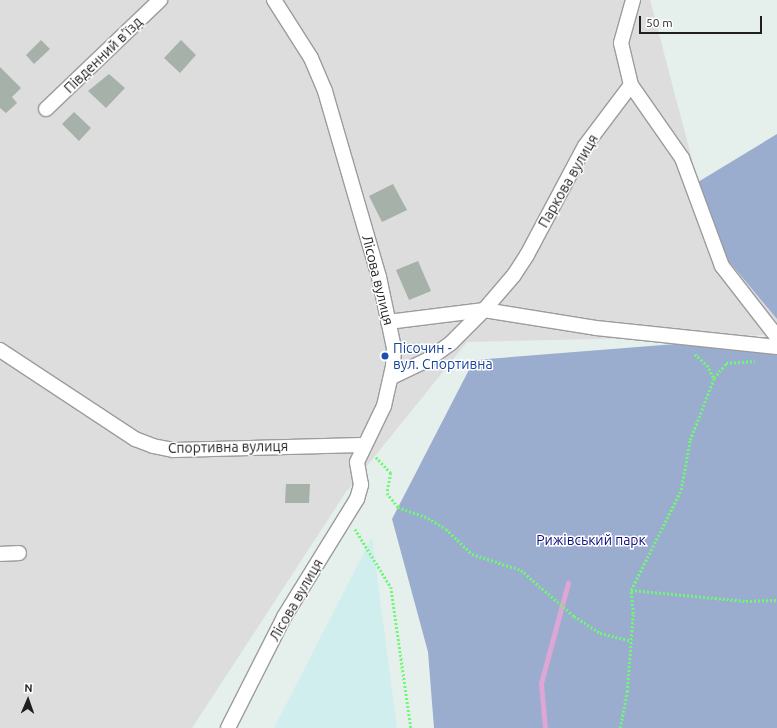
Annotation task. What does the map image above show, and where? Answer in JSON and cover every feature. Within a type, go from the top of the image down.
[{"type":"street","name":"Південний в’їзд","points":[[46,109],[160,0]]},
{"type":"street","name":"Лісова вулиця","points":[[228,728],[284,617],[357,499],[362,485],[358,462],[364,445],[384,406],[392,376],[394,348],[379,277],[325,91],[311,58],[274,0]]},
{"type":"street","points":[[633,0],[621,43],[631,85],[682,158],[722,266],[777,337]]},
{"type":"street","name":"Паркова вулиця","points":[[392,376],[429,359],[451,343],[484,310],[514,275],[585,146],[631,85]]},
{"type":"street","points":[[388,322],[484,310],[596,328],[777,347]]},
{"type":"street","name":"Спортивна вулиця","points":[[0,350],[135,439],[153,446],[174,450],[364,445]]},
{"type":"street","points":[[0,554],[19,554]]},
{"type":"path","points":[[620,728],[627,692],[629,640],[633,614],[631,590],[681,490],[690,440],[714,378],[726,363],[763,360]]},
{"type":"path","points":[[364,445],[391,473],[387,493],[398,507],[428,518],[446,529],[472,554],[521,570],[574,616],[600,633],[629,640]]},
{"type":"path","points":[[347,515],[391,587],[411,728]]},
{"type":"path","points":[[631,590],[746,601],[777,600]]},
{"type":"shaded area","points":[[0,0],[650,0],[698,182],[777,313],[777,335],[467,342],[346,492],[192,728],[0,728]]},
{"type":"shaded area","points":[[372,537],[397,728],[274,728]]},
{"type":"green space","points":[[777,134],[777,319],[727,259],[698,182]]},
{"type":"green space","name":"Рижівський парк","points":[[777,336],[777,728],[434,728],[428,652],[392,519],[474,360]]},
{"type":"building","points":[[41,40],[50,49],[34,64],[26,55]]},
{"type":"building","points":[[181,40],[196,55],[180,73],[164,58]]},
{"type":"building","points":[[0,67],[21,88],[12,97],[17,103],[6,113],[0,108]]},
{"type":"building","points":[[109,74],[125,88],[106,108],[88,91]]},
{"type":"building","points":[[74,112],[91,128],[79,141],[62,124]]},
{"type":"building","points":[[393,184],[407,210],[382,222],[369,196]]},
{"type":"building","points":[[418,261],[431,291],[409,300],[396,270]]},
{"type":"building","points":[[286,484],[310,484],[309,503],[285,503]]},
{"type":"waterway","points":[[545,728],[541,683],[568,583]]},
{"type":"place","name":"Пісочин - вул. Спортивна","points":[[385,356]]}]
